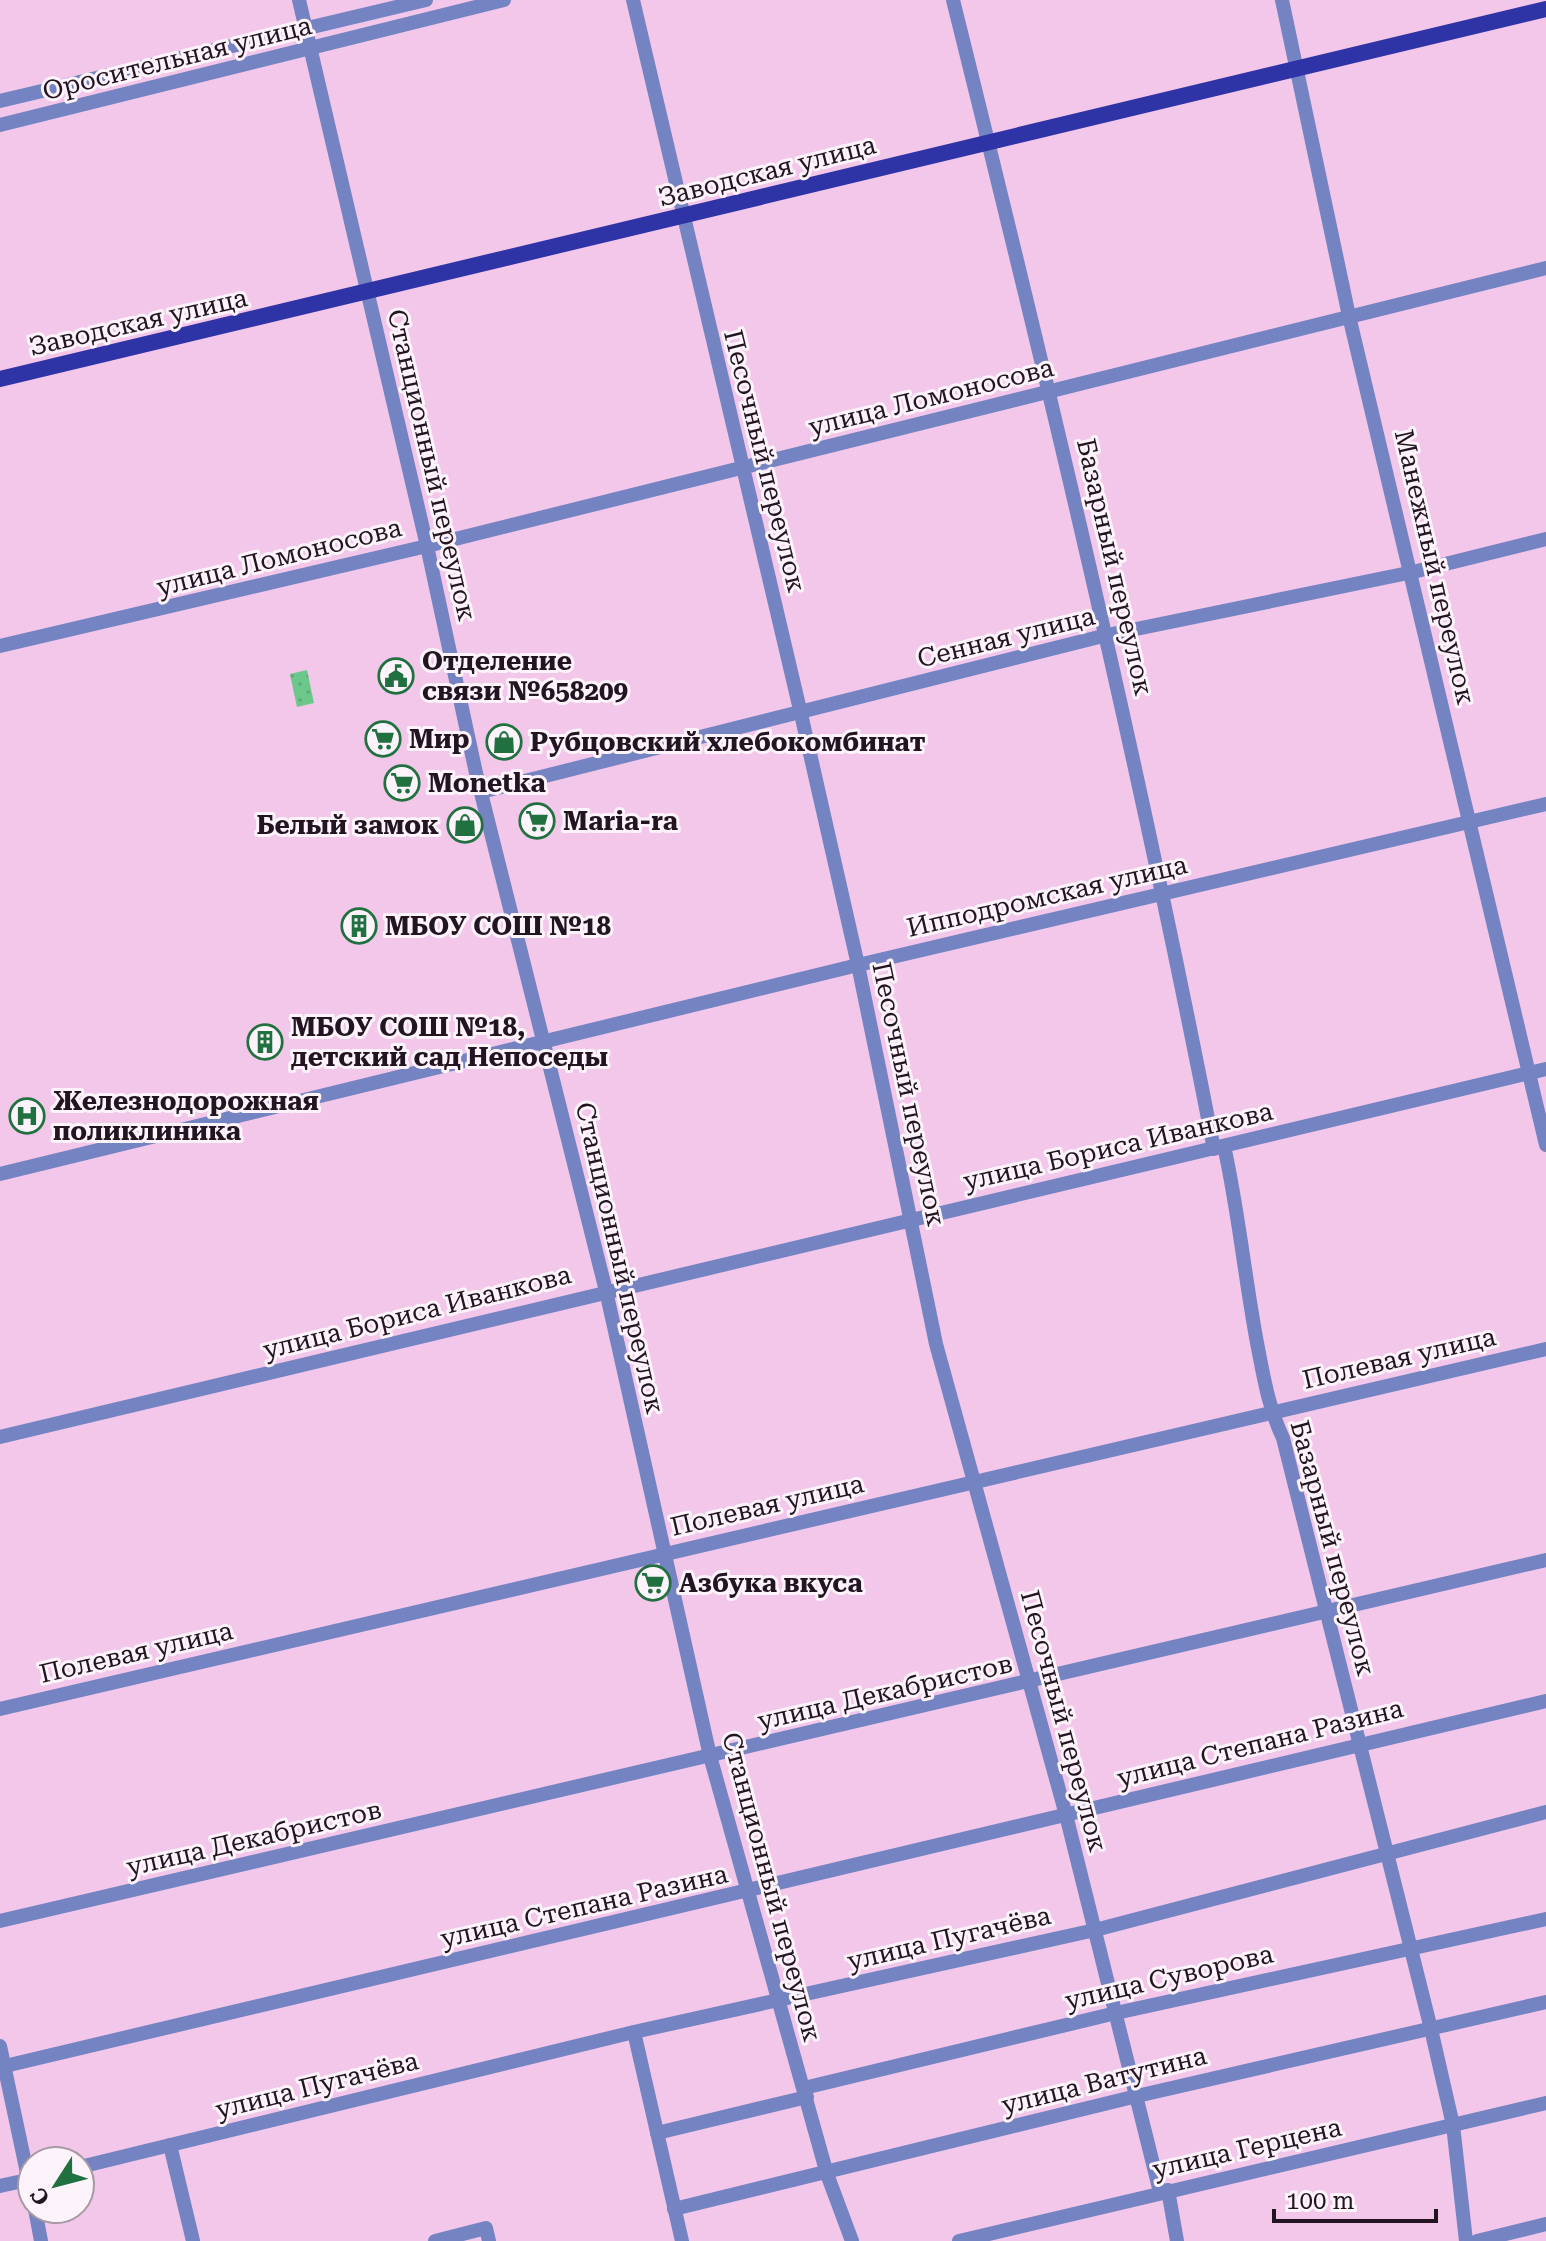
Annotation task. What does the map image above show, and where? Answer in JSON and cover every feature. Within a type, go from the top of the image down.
[{"type":"main road","name":"Заводская улица","points":[[0,379],[1546,9]]},
{"type":"street","name":"Станционный переулок","points":[[299,0],[427,546],[481,792],[606,1291],[710,1756],[827,2174],[852,2241]]},
{"type":"street","name":"Оросительная улица","points":[[0,101],[426,0]]},
{"type":"street","name":"Оросительная улица","points":[[0,125],[310,51],[504,0]]},
{"type":"street","name":"Песочный переулок","points":[[633,0],[681,218],[743,468],[858,965],[936,1344],[1066,1815],[1177,2241]]},
{"type":"street","name":"Базарный переулок","points":[[953,0],[1107,635],[1219,1148],[1236,1195],[1247,1292],[1271,1413],[1283,1438],[1325,1614],[1361,1743],[1453,2125],[1466,2241]]},
{"type":"street","name":"Манежный переулок","points":[[1282,0],[1349,316],[1413,572],[1546,1145]]},
{"type":"street","name":"улица Ломоносова","points":[[0,646],[427,546],[1546,268]]},
{"type":"street","name":"Сенная улица","points":[[481,792],[1107,635],[1413,572],[1546,539]]},
{"type":"street","name":"Ипподромская улица","points":[[0,1174],[543,1040],[1546,804]]},
{"type":"street","name":"улица Бориса Иванкова","points":[[0,1437],[1546,1069]]},
{"type":"street","name":"Полевая улица","points":[[0,1709],[1546,1349]]},
{"type":"street","name":"улица Декабристов","points":[[0,1921],[1030,1683],[1546,1560]]},
{"type":"street","name":"улица Степана Разина","points":[[5,2066],[746,1893],[1546,1701]]},
{"type":"street","name":"улица Пугачёва","points":[[96,2163],[634,2032],[1095,1930],[1546,1812]]},
{"type":"street","name":"улица Суворова","points":[[657,2133],[1116,2013],[1546,1919]]},
{"type":"street","name":"улица Ватутина","points":[[674,2209],[1137,2096],[1546,2002]]},
{"type":"street","points":[[634,2032],[682,2241]]},
{"type":"street","points":[[0,2046],[5,2066],[6,2102],[19,2145]]},
{"type":"street","name":"улица Герцена","points":[[959,2241],[1546,2103]]},
{"type":"street","points":[[170,2145],[193,2241]]},
{"type":"street","points":[[1477,2241],[1546,2224]]},
{"type":"street","points":[[435,2241],[486,2228],[489,2241]]},
{"type":"green space","points":[[307,670],[314,703],[297,707],[290,674]]},
{"type":"place","name":"Отделение связи №658209","points":[[396,676]]},
{"type":"place","name":"Мир","points":[[383,739]]},
{"type":"place","name":"Рубцовский хлебокомбинат","points":[[504,742]]},
{"type":"place","name":"Monetka","points":[[402,783]]},
{"type":"place","name":"Maria-ra","points":[[537,821]]},
{"type":"place","name":"Белый замок","points":[[465,825]]},
{"type":"place","name":"МБОУ СОШ №18","points":[[359,926]]},
{"type":"place","name":"МБОУ СОШ №18, детский сад Непоседы","points":[[265,1042]]},
{"type":"place","name":"Железнодорожная поликлиника","points":[[27,1116]]},
{"type":"place","name":"Азбука вкуса","points":[[653,1583]]}]
